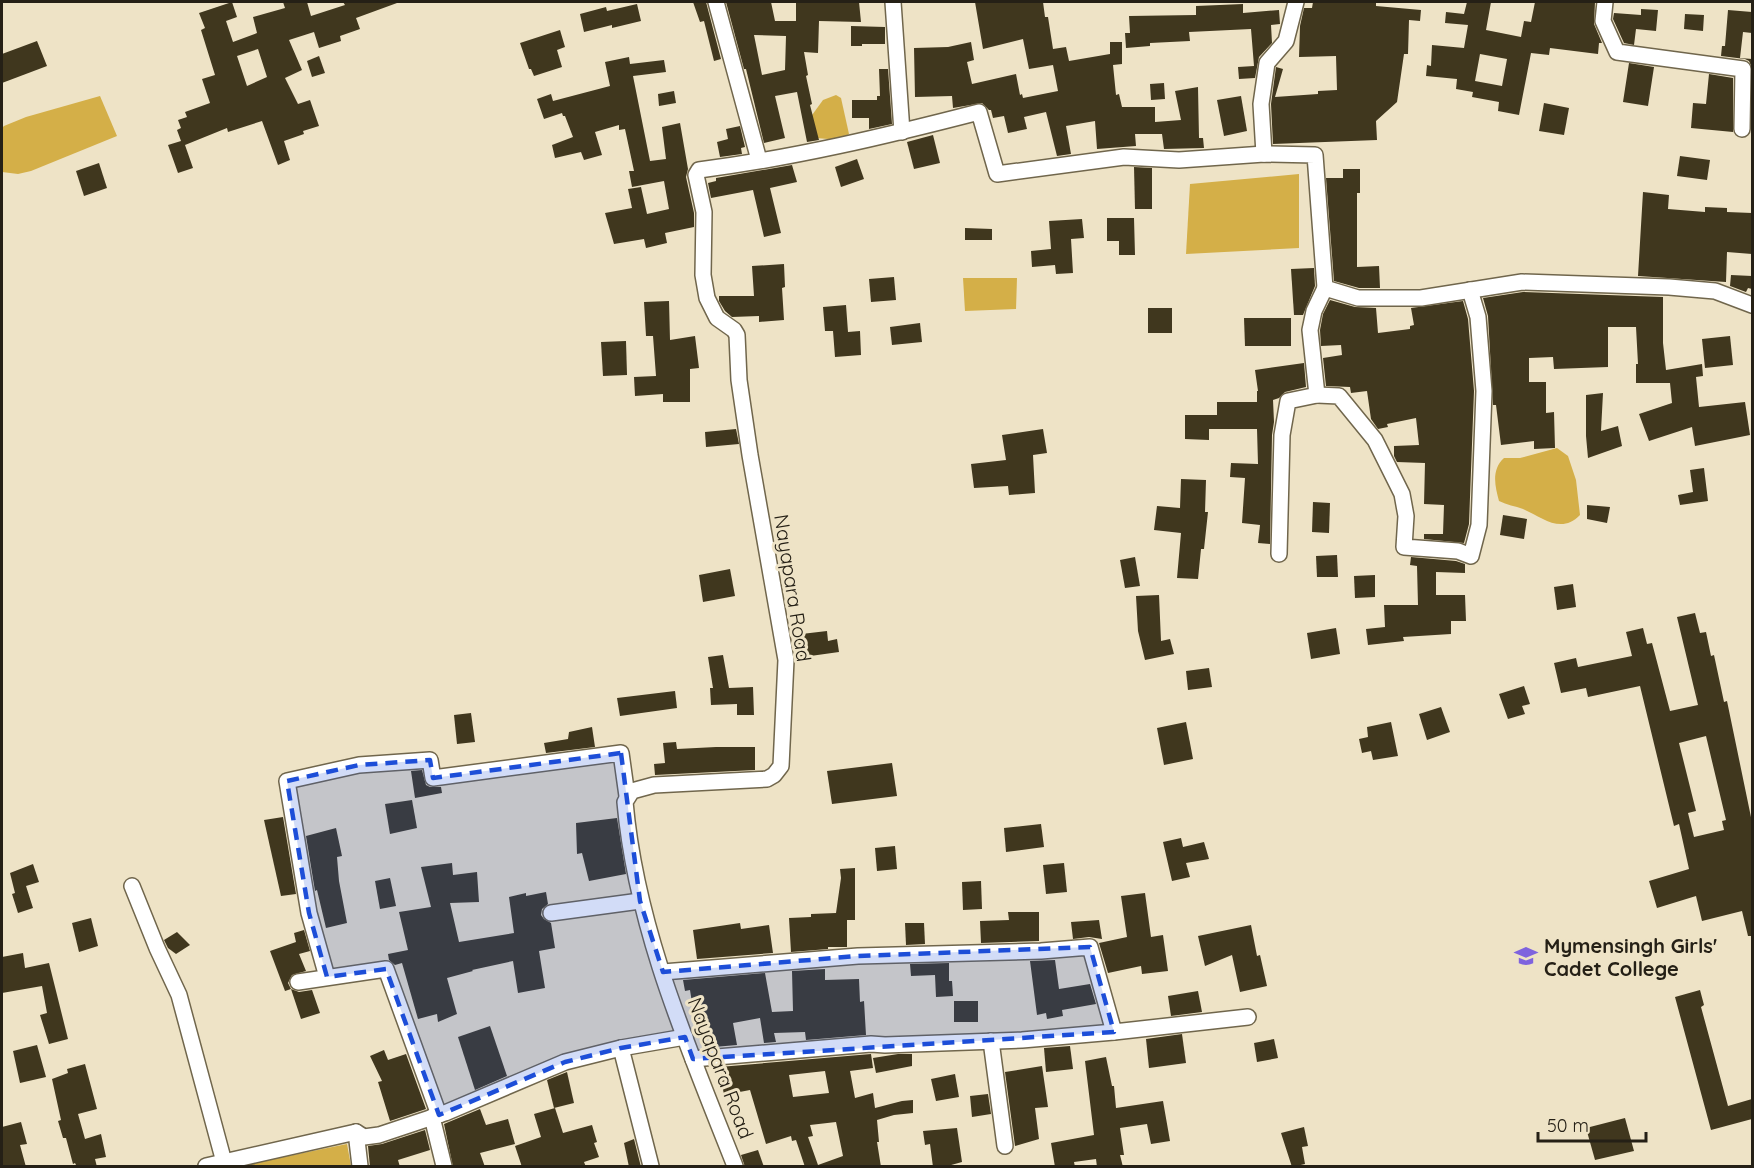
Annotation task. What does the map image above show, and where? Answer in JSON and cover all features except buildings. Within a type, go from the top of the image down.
[{"type":"street","points":[[716,2],[759,160],[783,158],[902,132],[979,112],[997,174],[1124,157],[1179,160],[1264,154],[1316,155],[1325,288],[1314,311],[1311,330],[1317,395]]},
{"type":"street","points":[[893,2],[902,132]]},
{"type":"street","points":[[1264,154],[1261,104],[1267,63],[1286,42],[1296,2]]},
{"type":"street","points":[[1605,2],[1603,21],[1617,52],[1743,69],[1742,129]]},
{"type":"street","name":"Nayapara Road","points":[[735,1167],[685,1037],[640,901],[624,802],[632,791],[654,785],[767,779],[774,775],[781,766],[786,660],[750,455],[739,380],[737,335],[734,330],[717,318],[707,298],[703,275],[704,212],[696,175],[699,170],[759,160]]},
{"type":"street","points":[[1325,288],[1358,297],[1421,298],[1522,282],[1669,287],[1715,291],[1752,305]]},
{"type":"street","points":[[1279,555],[1282,435],[1288,401],[1317,395],[1339,396],[1375,440],[1404,501],[1406,516],[1404,547],[1458,551],[1471,556],[1479,525],[1484,391],[1478,317],[1470,290]]},
{"type":"street","points":[[327,977],[309,913],[287,781],[359,765],[430,760],[433,778],[621,753],[627,796]]},
{"type":"street","points":[[132,886],[179,995],[224,1162]]},
{"type":"street","points":[[551,913],[640,901]]},
{"type":"street","points":[[663,972],[858,956],[1041,951],[1090,947],[1114,1032]]},
{"type":"street","points":[[298,982],[386,969],[435,1116],[444,1167]]},
{"type":"street","points":[[693,1059],[871,1044],[885,1046],[991,1041],[1114,1032],[1248,1017]]},
{"type":"street","points":[[206,1167],[356,1132],[364,1137],[379,1135],[435,1116],[565,1062],[621,1048],[685,1037]]},
{"type":"street","points":[[991,1041],[1005,1146]]},
{"type":"street","points":[[621,1048],[651,1167]]},
{"type":"street","points":[[356,1132],[360,1167]]},
{"type":"highlighted area","points":[[621,753],[640,901],[663,972],[858,956],[1090,947],[1114,1032],[693,1059],[685,1037],[621,1048],[565,1062],[439,1115],[386,969],[327,977],[309,913],[287,781],[359,765],[430,760],[433,778]]},
{"type":"shaded area","points":[[836,95],[841,98],[849,134],[840,140],[816,138],[807,122],[823,100]]},
{"type":"shaded area","points":[[100,96],[117,136],[31,171],[18,174],[2,172],[2,128],[4,126],[26,117]]},
{"type":"shaded area","points":[[1299,174],[1299,248],[1186,254],[1190,184]]},
{"type":"shaded area","points":[[963,278],[1017,278],[1016,309],[965,311]]},
{"type":"shaded area","points":[[1557,448],[1568,456],[1576,480],[1580,515],[1566,524],[1559,524],[1499,501],[1495,484],[1496,473],[1504,458],[1520,458]]},
{"type":"shaded area","points":[[347,1144],[351,1166],[240,1166]]},
{"type":"place","name":"Mymensingh Girls' Cadet College","points":[[1526,956]]}]
